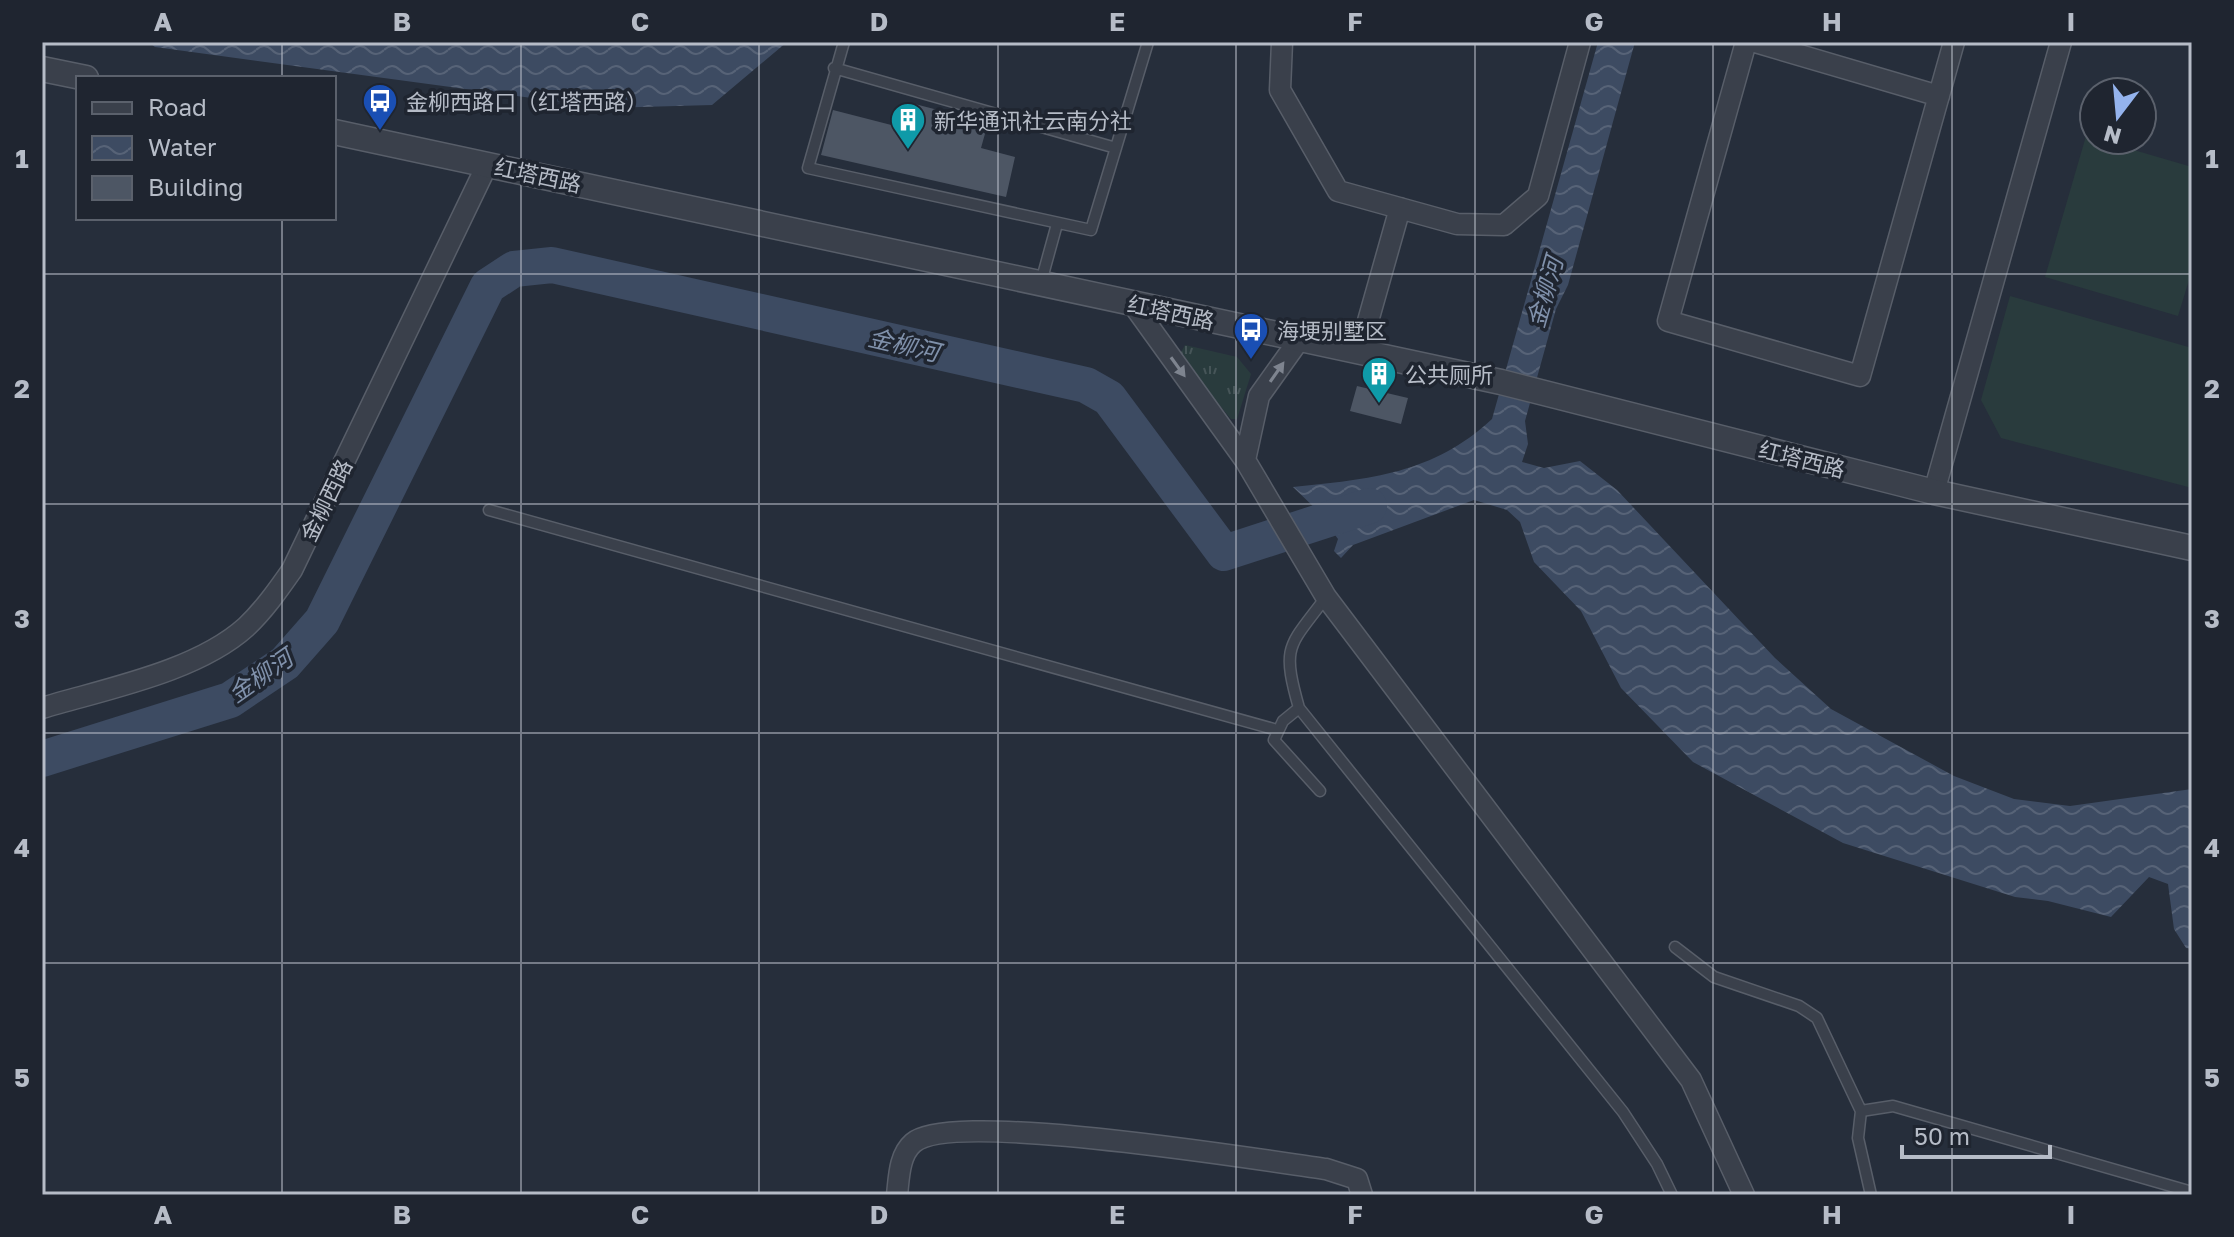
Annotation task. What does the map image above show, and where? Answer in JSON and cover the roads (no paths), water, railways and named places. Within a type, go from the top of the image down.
[{"type":"street","points":[[1282,42],[1280,90],[1338,191],[1457,224],[1504,225],[1538,196],[1580,42]]},
{"type":"street","points":[[1746,42],[1668,321],[1860,376],[1954,42]]},
{"type":"street","points":[[1755,42],[1939,96]]},
{"type":"street","points":[[1934,492],[2061,42]]},
{"type":"street","points":[[42,69],[76,76]]},
{"type":"street","name":"红塔西路","points":[[336,132],[1501,382],[1934,492],[2192,548]]},
{"type":"street","name":"金柳西路","points":[[42,708],[160,672],[211,650],[244,629],[266,606],[292,570],[487,165]]},
{"type":"street","points":[[1359,353],[1400,208]]},
{"type":"street","points":[[1132,303],[1245,460],[1326,597],[1691,1080],[1744,1195]]},
{"type":"street","points":[[1245,460],[1259,396],[1299,340]]},
{"type":"street","points":[[897,1195],[903,1158],[912,1143],[933,1133],[1048,1132],[1326,1169],[1357,1179],[1362,1195]]},
{"type":"lane","points":[[844,42],[834,68],[808,168],[1091,230],[1148,42]]},
{"type":"lane","points":[[834,68],[1116,148]]},
{"type":"lane","points":[[1041,284],[1057,224]]},
{"type":"lane","points":[[489,510],[1277,730]]},
{"type":"lane","points":[[1326,597],[1289,647],[1290,676],[1299,708],[1615,1101],[1657,1164],[1672,1195]]},
{"type":"lane","points":[[1299,708],[1277,730],[1274,740],[1320,791]]},
{"type":"lane","points":[[1675,947],[1714,977],[1799,1006],[1817,1018],[1861,1111],[1858,1138],[1871,1195]]},
{"type":"lane","points":[[1861,1111],[1893,1106],[2192,1192]]},
{"type":"water","points":[[148,42],[787,42],[712,105],[605,108],[155,47]]},
{"type":"water","points":[[1598,42],[1635,42],[1568,285],[1556,309],[1525,421],[1528,444],[1522,462],[1544,468],[1580,461],[1617,490],[1775,658],[1831,709],[1954,776],[2014,799],[2070,806],[2192,789],[2192,949],[2186,948],[2174,929],[2168,884],[2149,877],[2111,917],[2048,901],[2015,897],[1843,843],[1693,762],[1621,688],[1581,611],[1534,562],[1520,522],[1507,510],[1474,500],[1353,545],[1341,558],[1334,551],[1338,539],[1317,510],[1293,487],[1348,481],[1423,463],[1447,452],[1492,419]]},
{"type":"waterway","name":"金柳河","points":[[42,759],[230,700],[285,663],[322,621],[488,286],[514,269],[552,265],[1086,385],[1109,398],[1224,553],[1369,506]]},
{"type":"place","name":"金柳西路口（红塔西路）","points":[[380,132]]},
{"type":"place","name":"新华通讯社云南分社","points":[[908,151]]},
{"type":"place","name":"海埂别墅区","points":[[1251,361]]},
{"type":"place","name":"公共厕所","points":[[1379,405]]}]
